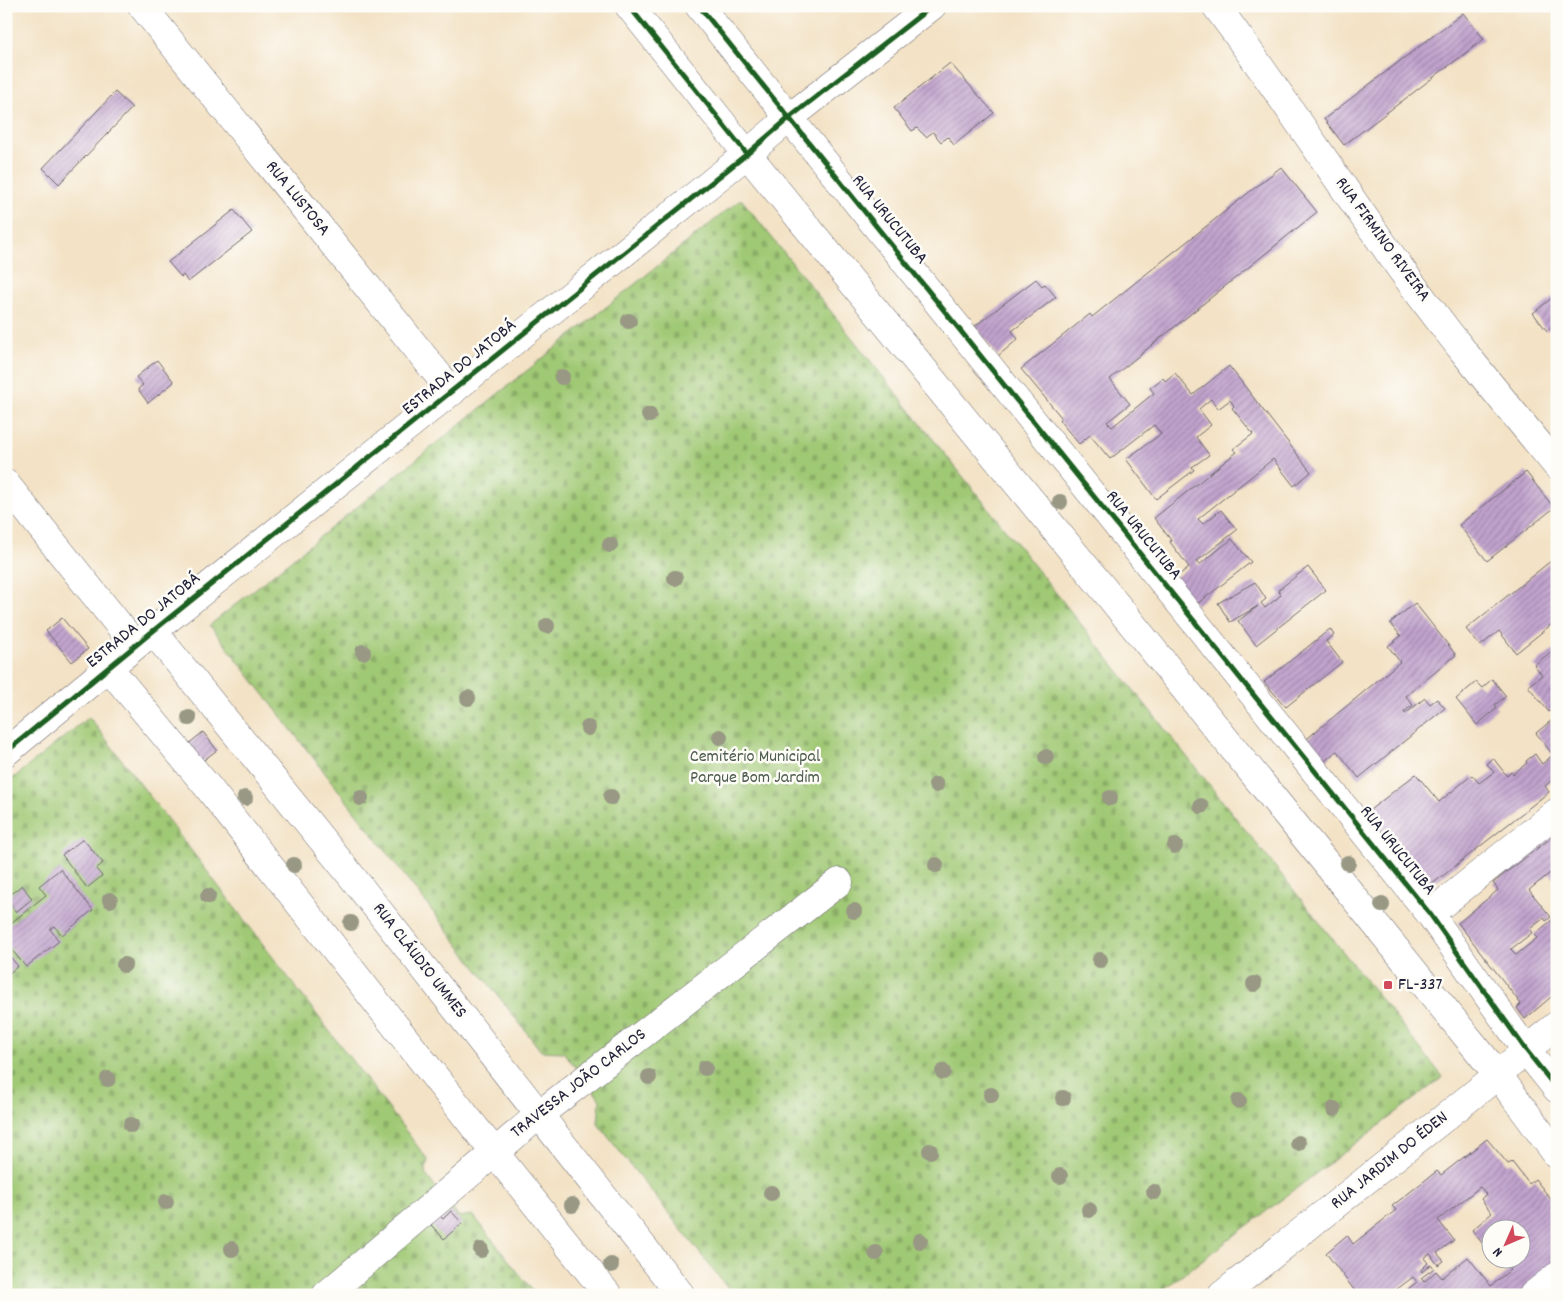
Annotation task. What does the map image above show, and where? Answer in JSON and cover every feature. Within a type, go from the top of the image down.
[{"type":"street","name":"RUA LUSTOSA","points":[[142,6],[452,392]]},
{"type":"street","points":[[630,6],[747,154],[1498,1075],[1557,1155]]},
{"type":"street","name":"RUA URUCUTUBA","points":[[699,6],[1430,914],[1526,1050],[1557,1089]]},
{"type":"street","name":"ESTRADA DO JATOBÁ","points":[[6,752],[108,667],[452,392],[789,118],[932,6]]},
{"type":"street","name":"RUA FIRMINO RIVEIRA","points":[[1216,6],[1389,252],[1486,381],[1557,466]]},
{"type":"street","name":"RUA CLÁUDIO UMMES","points":[[6,484],[144,638],[353,878],[681,1295]]},
{"type":"street","points":[[108,667],[207,786],[608,1295]]},
{"type":"street","points":[[1430,914],[1557,812]]},
{"type":"street","name":"TRAVESSA JOÃO CARLOS","points":[[326,1295],[540,1114],[839,882]]},
{"type":"street","name":"RUA JARDIM DO ÉDEN","points":[[1222,1295],[1498,1075],[1557,1025]]},
{"type":"street","points":[[1533,1295],[1557,1276]]},
{"type":"green space","name":"Cemitério Municipal Parque Bom Jardim","points":[[741,199],[1443,1077],[1156,1295],[733,1295],[598,1124],[600,1100],[585,1078],[563,1052],[541,1051],[210,625]]},
{"type":"green space","points":[[89,717],[428,1160],[425,1174],[459,1217],[473,1215],[536,1295],[6,1295],[6,784]]},
{"type":"building","points":[[1463,13],[1484,39],[1344,145],[1324,119]]},
{"type":"building","points":[[950,63],[994,113],[954,145],[948,137],[941,142],[933,132],[926,137],[917,128],[912,131],[894,108]]},
{"type":"building","points":[[115,92],[132,108],[59,184],[43,168]]},
{"type":"building","points":[[1281,167],[1317,212],[1110,379],[1130,404],[1107,422],[1112,427],[1154,393],[1150,388],[1163,378],[1165,381],[1175,373],[1193,395],[1229,366],[1311,472],[1294,486],[1273,459],[1198,519],[1203,524],[1221,510],[1237,530],[1196,562],[1199,565],[1232,539],[1251,562],[1196,605],[1174,579],[1189,567],[1154,518],[1237,452],[1233,449],[1253,434],[1232,408],[1234,406],[1230,400],[1218,409],[1211,399],[1199,409],[1211,425],[1196,437],[1209,455],[1192,467],[1194,470],[1156,499],[1126,459],[1161,434],[1154,425],[1110,459],[1090,435],[1079,444],[1059,420],[1061,417],[1021,369],[1090,314],[1092,317]]},
{"type":"building","points":[[234,210],[252,232],[188,282],[168,262]]},
{"type":"building","points":[[1036,279],[1042,286],[1045,284],[1056,297],[1012,331],[1018,339],[998,356],[975,326]]},
{"type":"building","points":[[1557,294],[1557,323],[1547,331],[1533,313]]},
{"type":"building","points":[[157,360],[174,382],[148,403],[138,389],[143,385],[136,377]]},
{"type":"building","points":[[1526,472],[1554,508],[1487,561],[1459,525]]},
{"type":"building","points":[[1557,556],[1557,620],[1516,653],[1499,631],[1480,646],[1466,629]]},
{"type":"building","points":[[1308,567],[1326,590],[1256,645],[1238,621],[1258,606],[1230,622],[1218,603],[1255,582],[1266,599],[1261,603],[1265,608],[1281,595],[1278,590]]},
{"type":"building","points":[[1415,603],[1456,655],[1406,696],[1413,705],[1404,712],[1405,714],[1425,698],[1430,704],[1437,699],[1445,708],[1359,778],[1337,751],[1321,764],[1303,742],[1400,662],[1388,646],[1401,636],[1390,623]]},
{"type":"building","points":[[62,618],[88,649],[72,662],[46,631]]},
{"type":"building","points":[[1330,629],[1334,635],[1326,641],[1342,662],[1286,707],[1264,682]]},
{"type":"building","points":[[1557,647],[1557,706],[1549,712],[1528,686],[1542,675],[1534,665]]},
{"type":"building","points":[[1492,679],[1506,696],[1495,705],[1497,708],[1477,725],[1456,699],[1476,682],[1482,688]]},
{"type":"building","points":[[1557,716],[1557,776],[1545,786],[1549,792],[1421,893],[1361,817],[1416,774],[1439,802],[1472,775],[1479,783],[1494,772],[1487,764],[1493,758],[1507,776],[1511,772],[1513,774],[1527,763],[1526,761],[1535,754],[1542,764],[1553,755],[1536,733]]},
{"type":"building","points":[[203,732],[217,750],[200,763],[186,746]]},
{"type":"building","points":[[1557,833],[1557,882],[1550,873],[1529,890],[1551,917],[1546,921],[1544,918],[1530,929],[1532,933],[1511,949],[1516,955],[1537,938],[1534,935],[1553,919],[1557,924],[1557,992],[1525,1019],[1517,1008],[1521,1004],[1458,923],[1498,890],[1493,883]]},
{"type":"building","points":[[83,839],[103,863],[96,869],[102,876],[87,888],[62,855]]},
{"type":"building","points":[[60,869],[93,910],[62,935],[54,926],[50,929],[59,941],[26,967],[6,943],[6,927],[46,895],[39,886]]},
{"type":"building","points":[[22,885],[32,899],[16,912],[6,898]]},
{"type":"building","points":[[6,952],[18,966],[6,976]]},
{"type":"building","points":[[1487,1139],[1508,1164],[1512,1162],[1529,1184],[1535,1179],[1557,1207],[1557,1268],[1547,1271],[1518,1295],[1413,1295],[1408,1289],[1417,1282],[1413,1277],[1387,1295],[1358,1295],[1326,1253],[1347,1235],[1353,1244],[1396,1210],[1392,1206],[1437,1171],[1441,1175]]},
{"type":"building","points":[[451,1211],[462,1223],[444,1239],[431,1225],[440,1216],[443,1219]]},
{"type":"building","points":[[1480,1223],[1480,1240],[1472,1230]]},
{"type":"cycle path","points":[[629,6],[747,154]]},
{"type":"cycle path","points":[[699,6],[1430,914],[1526,1050],[1557,1089]]},
{"type":"cycle path","points":[[6,752],[153,631],[747,154],[789,118],[932,6]]},
{"type":"place","name":"FL-337","points":[[1388,985]]}]
